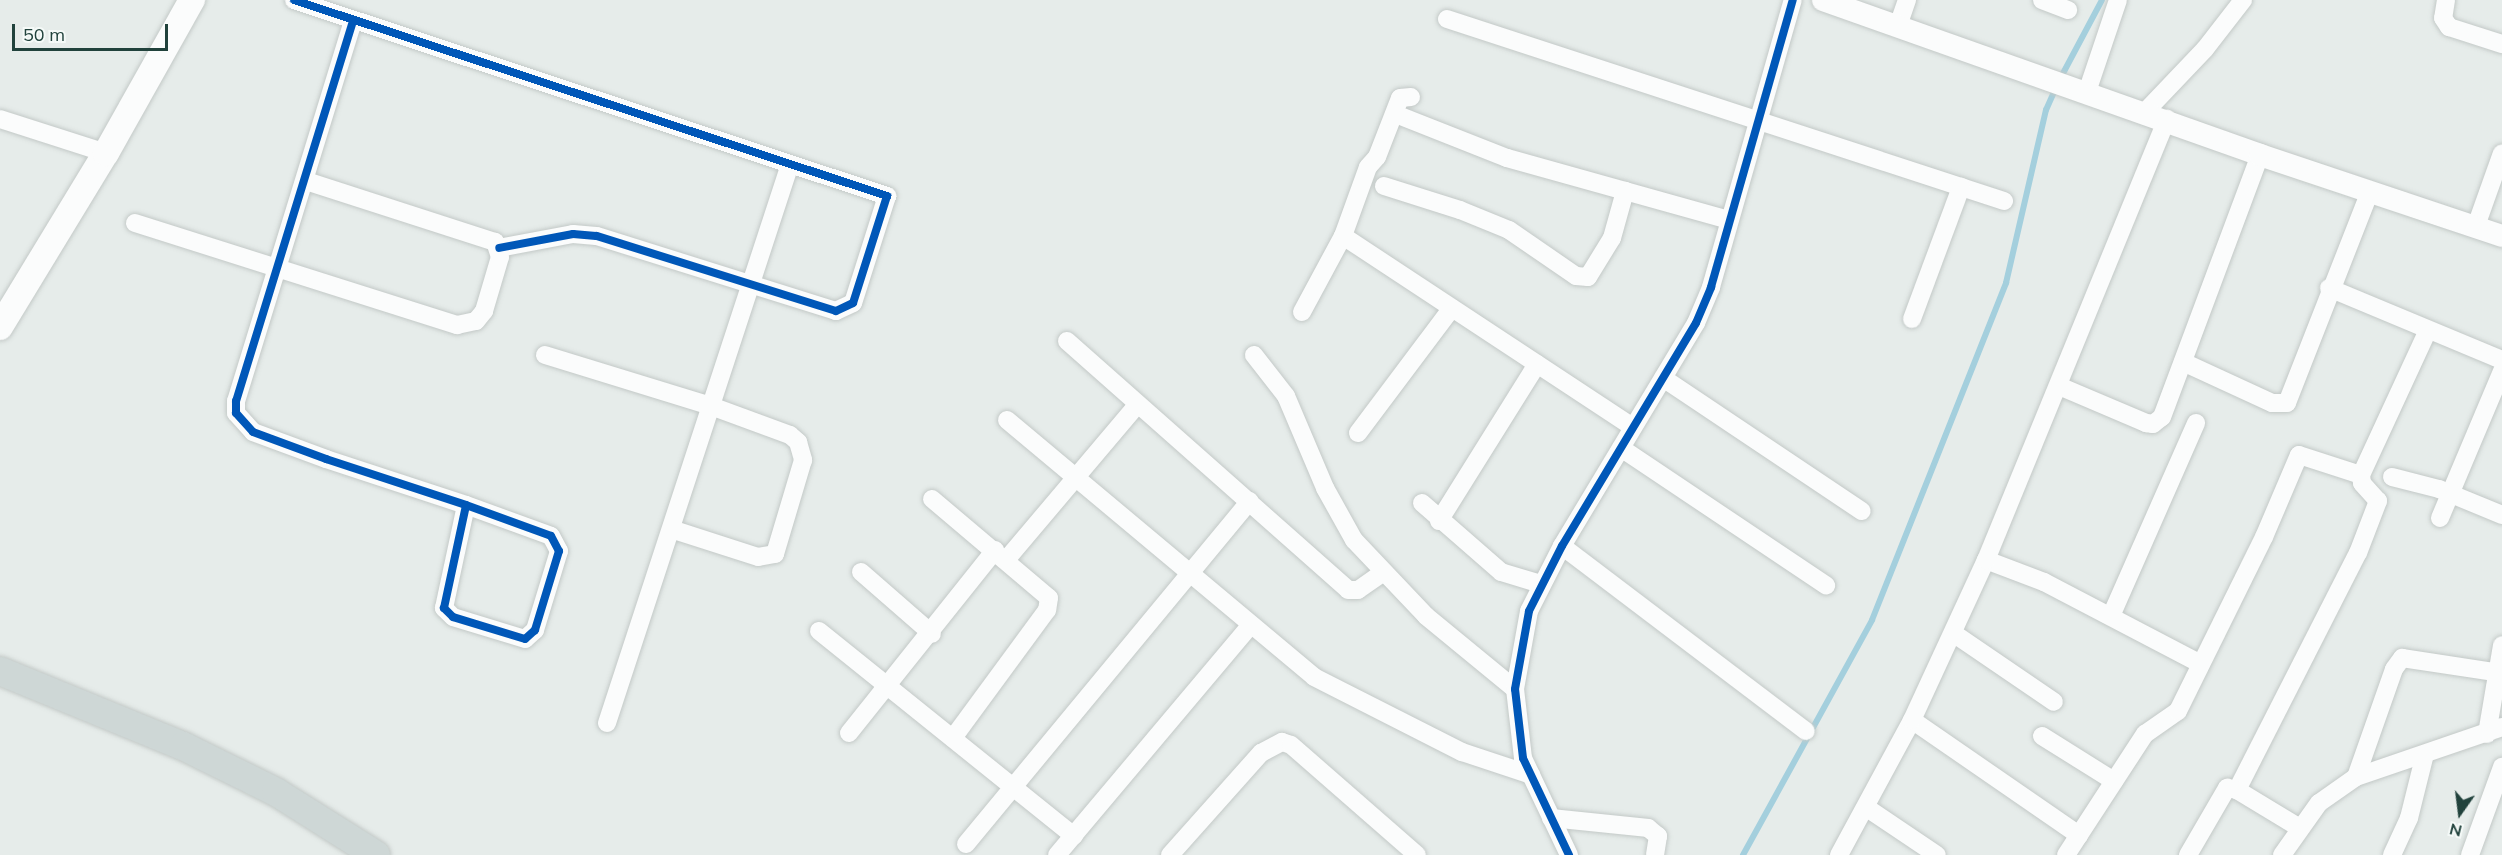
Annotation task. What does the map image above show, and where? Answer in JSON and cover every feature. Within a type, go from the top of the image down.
[{"type":"main road","points":[[0,327],[106,153],[186,1]]},
{"type":"main road","points":[[0,671],[183,746],[276,792],[376,855]]},
{"type":"street","points":[[294,0],[887,196],[853,303],[836,311],[585,234],[499,248]]},
{"type":"street","points":[[1569,855],[1523,758],[1515,689],[1522,639],[1541,584],[1696,323],[1711,287],[1792,0]]},
{"type":"street","points":[[1822,0],[2167,119],[2260,155],[2502,236]]},
{"type":"street","points":[[1898,26],[1907,0]]},
{"type":"street","points":[[2042,0],[2068,10]]},
{"type":"street","points":[[2067,85],[2118,0]]},
{"type":"street","points":[[2145,112],[2205,48],[2243,0]]},
{"type":"street","points":[[2446,0],[2443,18],[2449,27],[2502,44]]},
{"type":"street","points":[[1446,20],[1760,119],[2004,201]]},
{"type":"street","points":[[354,21],[279,270],[236,401],[242,423],[253,432],[466,505],[551,536],[557,543],[559,551],[535,630],[525,639],[453,617],[444,608],[466,505]]},
{"type":"street","points":[[1302,312],[1343,236],[1368,167],[1377,157],[1400,98],[1411,97]]},
{"type":"street","points":[[1403,117],[1507,158],[1729,220]]},
{"type":"street","points":[[0,119],[106,153]]},
{"type":"street","points":[[1839,855],[1867,808],[1912,720],[1986,560],[2167,119]]},
{"type":"street","points":[[2476,226],[2502,153]]},
{"type":"street","points":[[2059,386],[2153,424],[2162,417],[2260,155]]},
{"type":"street","points":[[607,723],[790,165]]},
{"type":"street","points":[[306,181],[488,238],[499,248]]},
{"type":"street","points":[[1384,186],[1461,210],[1509,230],[1576,276],[1588,277],[1612,238],[1626,191]]},
{"type":"street","points":[[1912,319],[1961,187]]},
{"type":"street","points":[[2183,362],[2272,403],[2287,403],[2329,288],[2370,191]]},
{"type":"street","points":[[135,223],[279,270],[469,325],[484,311],[499,248]]},
{"type":"street","points":[[1343,236],[1633,427]]},
{"type":"street","points":[[2329,288],[2427,332],[2502,360]]},
{"type":"street","points":[[1358,433],[1452,308]]},
{"type":"street","points":[[2237,790],[2358,553],[2377,508],[2377,495],[2362,483],[2361,475],[2427,332]]},
{"type":"street","points":[[1067,342],[1250,501],[1348,590],[1358,590],[1382,573]]},
{"type":"street","points":[[545,356],[711,406],[790,435],[798,442],[803,460],[781,546],[768,557],[758,557],[670,529]]},
{"type":"street","points":[[1254,356],[1286,396],[1325,488],[1354,540],[1382,573],[1468,654],[1515,689]]},
{"type":"street","points":[[1438,521],[1537,363]]},
{"type":"street","points":[[2440,518],[2502,371]]},
{"type":"street","points":[[1663,378],[1862,510]]},
{"type":"street","points":[[849,733],[1001,555],[1077,478],[1137,405]]},
{"type":"street","points":[[1006,420],[1314,677],[1462,752],[1531,775]]},
{"type":"street","points":[[2112,616],[2196,423]]},
{"type":"street","points":[[1621,448],[1826,585]]},
{"type":"street","points":[[2066,855],[2145,734],[2178,711],[2264,537],[2299,455],[2361,475]]},
{"type":"street","points":[[2392,477],[2450,495],[2502,515]]},
{"type":"street","points":[[932,499],[1046,593],[1047,610],[953,738]]},
{"type":"street","points":[[966,844],[1250,501]]},
{"type":"street","points":[[1422,503],[1438,521],[1501,572],[1541,584]]},
{"type":"street","points":[[1562,546],[1806,731]]},
{"type":"street","points":[[1986,560],[2044,582],[2201,664]]},
{"type":"street","points":[[861,572],[932,634]]},
{"type":"street","points":[[1057,855],[1251,625]]},
{"type":"street","points":[[819,631],[1074,836]]},
{"type":"street","points":[[1953,633],[2054,702]]},
{"type":"street","points":[[2282,855],[2298,828],[2319,803],[2356,777],[2494,730],[2495,672],[2502,645]]},
{"type":"street","points":[[2356,777],[2394,669],[2402,658],[2495,672]]},
{"type":"street","points":[[1912,720],[2079,835]]},
{"type":"street","points":[[2043,736],[2114,781]]},
{"type":"street","points":[[1170,855],[1261,753],[1282,742],[1291,745],[1417,855]]},
{"type":"street","points":[[2392,855],[2409,818],[2425,754]]},
{"type":"street","points":[[2470,855],[2502,767]]},
{"type":"street","points":[[2188,855],[2223,792],[2228,788],[2237,790],[2298,828]]},
{"type":"street","points":[[1867,808],[1937,855]]},
{"type":"street","points":[[1551,818],[1648,828],[1658,836],[1655,855]]},
{"type":"waterway","points":[[2060,79],[2102,0]]},
{"type":"waterway","points":[[1743,855],[1872,620],[2006,283],[2046,110],[2056,88]]},
{"type":"cycle path","points":[[294,0],[887,196],[853,303],[836,311],[596,236],[573,234],[499,248]]},
{"type":"cycle path","points":[[1569,855],[1523,758],[1515,689],[1529,611],[1562,546],[1696,323],[1711,287],[1793,0]]},
{"type":"cycle path","points":[[353,21],[236,401],[236,413],[253,432],[326,459],[466,505],[551,536],[559,551],[535,630],[525,639],[453,617],[444,608],[466,505]]}]
